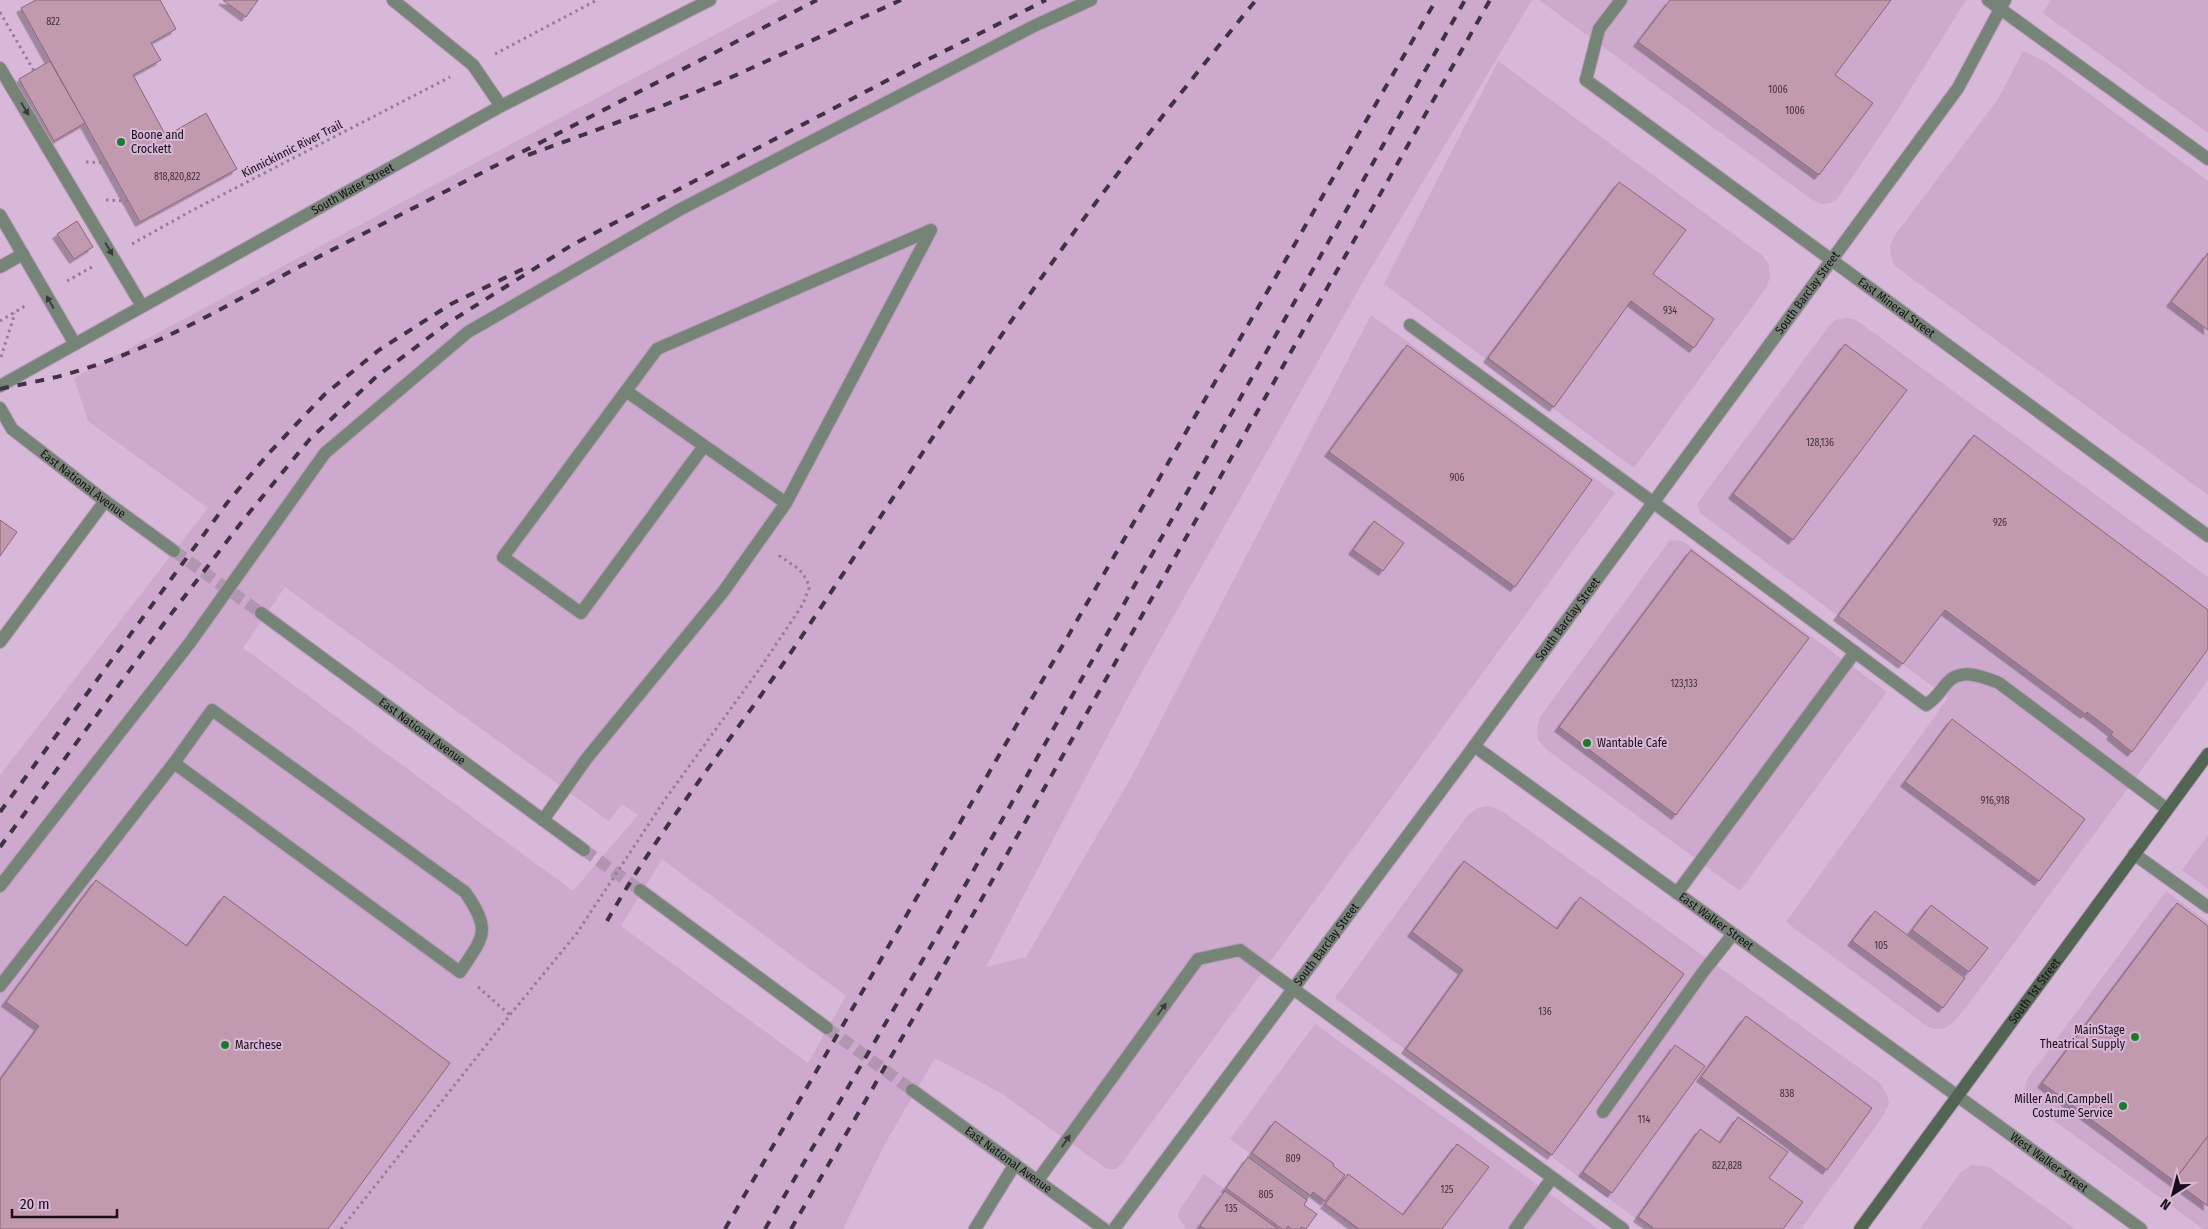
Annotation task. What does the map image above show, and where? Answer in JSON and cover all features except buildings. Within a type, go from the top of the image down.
[{"type":"main road","name":"South 1st Street","points":[[1860,1229],[2208,754]]},
{"type":"street","points":[[393,0],[473,65],[502,106]]},
{"type":"street","name":"South Water Street","points":[[0,386],[502,106],[710,0]]},
{"type":"street","points":[[0,886],[189,644],[325,453],[468,332],[679,210],[1025,31],[1091,0]]},
{"type":"street","name":"East Mineral Street","points":[[1621,0],[1599,29],[1586,80],[2208,536]]},
{"type":"street","points":[[1988,0],[2003,4],[2208,159]]},
{"type":"street","name":"South Barclay Street","points":[[1114,1229],[1294,990],[1958,88],[2003,4]]},
{"type":"street","points":[[0,68],[142,306]]},
{"type":"street","points":[[0,215],[75,344]]},
{"type":"street","points":[[543,820],[587,758],[723,592],[786,503],[931,230],[657,349],[503,557],[581,614],[704,446]]},
{"type":"street","points":[[0,267],[23,254]]},
{"type":"street","points":[[1410,324],[1926,705],[1938,697],[1948,682],[1958,675],[1980,675],[1999,683],[2167,809]]},
{"type":"street","points":[[626,391],[786,503]]},
{"type":"street","name":"East National Avenue","points":[[0,408],[12,429],[105,501],[174,551]]},
{"type":"street","points":[[0,642],[105,501]]},
{"type":"street","name":"East National Avenue","points":[[260,613],[584,850]]},
{"type":"street","points":[[1677,893],[1855,652]]},
{"type":"street","points":[[0,986],[174,763],[212,710],[465,892],[476,908],[482,922],[482,938],[460,972],[174,763]]},
{"type":"street","name":"East Walker Street","points":[[1474,746],[1958,1096]]},
{"type":"street","points":[[2134,854],[2208,907]]},
{"type":"street","points":[[640,890],[827,1028]]},
{"type":"street","points":[[1603,1112],[1703,972],[1734,934]]},
{"type":"street","points":[[1038,1180],[1198,960],[1240,950],[1623,1229]]},
{"type":"street","name":"East National Avenue","points":[[912,1090],[1104,1229]]},
{"type":"street","name":"West Walker Street","points":[[1958,1096],[2141,1229]]},
{"type":"street","points":[[975,1229],[1015,1164]]},
{"type":"street","points":[[1515,1229],[1552,1178]]},
{"type":"path","name":"Kinnickinnic River Trail","points":[[0,321],[200,206],[596,0]]},
{"type":"path","points":[[0,12],[34,71]]},
{"type":"path","points":[[0,360],[15,313]]},
{"type":"path","points":[[341,1229],[577,933],[666,798],[760,667],[802,604],[809,588],[807,580],[799,569],[759,542]]},
{"type":"path","points":[[460,972],[510,1015]]},
{"type":"shaded area","points":[[780,0],[1532,0],[1368,273],[1134,686],[986,967],[1026,957],[1132,776],[1371,315],[1615,493],[1116,1169],[1107,1169],[1001,1093],[935,1058],[886,1142],[843,1229],[0,1229],[0,775],[208,508],[88,421],[74,378]],"holes":[[[285,587],[609,821],[622,804],[638,815],[573,891],[243,648]],[[662,859],[846,996],[808,1063],[621,926]]]},
{"type":"shaded area","points":[[1539,0],[1966,0],[1891,120],[1837,199],[1830,203],[1821,204],[1811,199]]},
{"type":"shaded area","points":[[2051,0],[2208,0],[2208,133],[2043,13]]},
{"type":"shaded area","points":[[2023,51],[2046,62],[2208,181],[2208,495],[1895,266],[1891,257],[1890,246],[1895,235],[1998,99]]},
{"type":"shaded area","points":[[1498,61],[1763,256],[1769,265],[1770,278],[1766,288],[1634,468],[1384,284]]},
{"type":"shaded area","points":[[1846,318],[1856,320],[2208,577],[2208,680],[1968,1005],[1952,1024],[1942,1029],[1933,1029],[1924,1024],[1786,922],[1948,698],[1700,513],[1697,504],[1829,326],[1835,320]]},
{"type":"shaded area","points":[[1670,540],[1682,541],[1887,692],[1740,891],[1547,750],[1538,740],[1537,728],[1540,717]]},
{"type":"shaded area","points":[[1489,806],[1502,811],[1880,1083],[1887,1094],[1889,1104],[1881,1119],[1801,1229],[1650,1229],[1335,998],[1467,816],[1477,808]]},
{"type":"shaded area","points":[[2208,835],[2208,889],[2182,870]]},
{"type":"shaded area","points":[[2166,891],[2208,922],[2208,1229],[2203,1229],[2030,1103],[2025,1086],[2028,1078]]},
{"type":"shaded area","points":[[1315,1024],[1598,1229],[1356,1229],[1230,1139]]},
{"type":"shaded area","points":[[1972,1165],[1989,1167],[2075,1229],[1920,1229],[1961,1172]]},
{"type":"shaded area","points":[[1204,1174],[1280,1229],[1186,1229],[1178,1216],[1180,1209]]},
{"type":"tunnel","points":[[174,551],[261,613]]},
{"type":"tunnel","points":[[584,850],[640,890]]},
{"type":"tunnel","points":[[827,1028],[912,1090]]},
{"type":"railway","points":[[0,389],[84,369],[146,346],[176,332],[817,0]]},
{"type":"railway","points":[[528,155],[662,106],[723,81],[901,0]]},
{"type":"railway","points":[[0,847],[165,622],[244,519],[310,439],[376,377],[448,323],[572,245],[911,68],[1046,0]]},
{"type":"railway","points":[[607,921],[677,812],[778,672],[944,421],[1053,261],[1131,156],[1256,0]]},
{"type":"railway","points":[[725,1229],[1436,0]]},
{"type":"railway","points":[[765,1229],[932,944],[1465,0]]},
{"type":"railway","points":[[791,1229],[950,955],[1490,0]]},
{"type":"railway","points":[[0,812],[227,503],[269,453],[324,395],[379,350],[451,304],[523,269]]},
{"type":"place","name":"Boone and Crockett","points":[[121,142]]},
{"type":"place","name":"Wantable Cafe","points":[[1587,743]]},
{"type":"place","name":"MainStage Theatrical Supply","points":[[2135,1037]]},
{"type":"place","name":"Marchese","points":[[225,1045]]},
{"type":"place","name":"Miller And Campbell Costume Service","points":[[2123,1106]]}]
